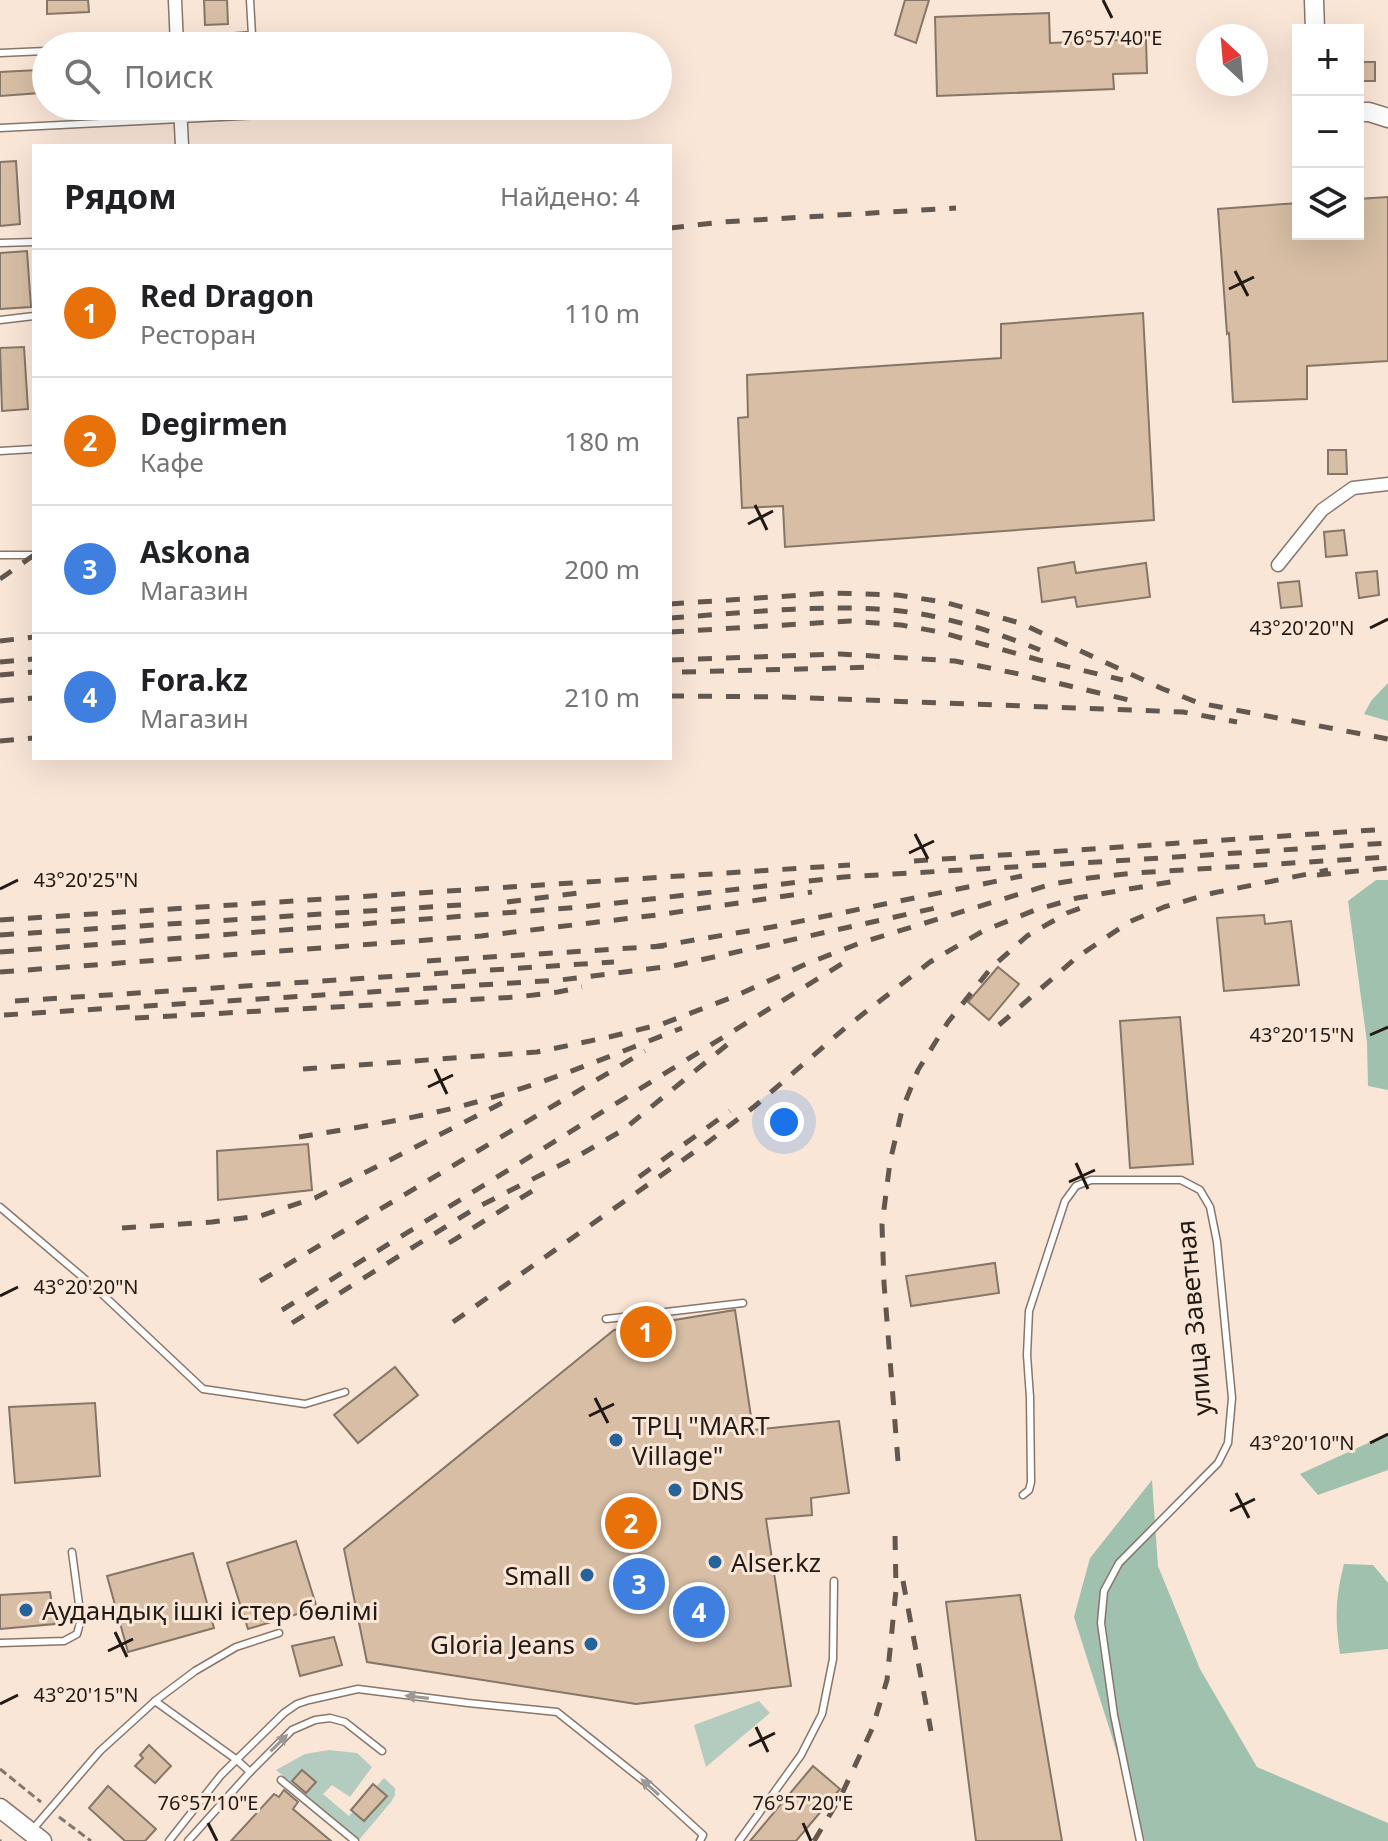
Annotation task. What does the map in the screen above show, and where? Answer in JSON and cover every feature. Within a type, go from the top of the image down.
[{"type":"street","points":[[175,0],[176,32]]},
{"type":"street","points":[[1314,0],[1315,24]]},
{"type":"street","points":[[1364,112],[1388,118]]},
{"type":"street","points":[[180,120],[182,144]]},
{"type":"street","points":[[1278,565],[1322,510],[1353,488],[1388,484]]},
{"type":"street","points":[[0,1808],[36,1837]]},
{"type":"lane","points":[[250,0],[252,32]]},
{"type":"lane","points":[[0,53],[32,52]]},
{"type":"lane","points":[[0,128],[90,120]]},
{"type":"lane","points":[[0,243],[32,242]]},
{"type":"lane","points":[[0,320],[32,316]]},
{"type":"lane","points":[[0,451],[32,449]]},
{"type":"lane","points":[[0,555],[32,555]]},
{"type":"lane","name":"улица Заветная","points":[[1023,1495],[1029,1490],[1031,1482],[1027,1355],[1029,1311],[1065,1201],[1076,1186],[1091,1180],[1181,1180],[1200,1190],[1210,1207],[1217,1242],[1232,1398],[1228,1443],[1218,1463],[1119,1563],[1104,1591],[1101,1623],[1114,1715],[1140,1841]]},
{"type":"lane","points":[[0,1207],[100,1292],[203,1389],[305,1404],[345,1392]]},
{"type":"lane","points":[[606,1319],[743,1303]]},
{"type":"lane","points":[[0,1643],[64,1641],[77,1634],[81,1619],[72,1552]]},
{"type":"lane","points":[[739,1841],[801,1755],[822,1714],[833,1659],[834,1581]]},
{"type":"lane","points":[[36,1837],[100,1751],[155,1701],[195,1671],[236,1647],[279,1633]]},
{"type":"lane","points":[[169,1841],[221,1775],[284,1713],[297,1704],[358,1689],[557,1712],[645,1782],[703,1835],[700,1841]]},
{"type":"lane","points":[[155,1701],[250,1772]]},
{"type":"lane","points":[[188,1841],[292,1730],[315,1720],[330,1718],[345,1722],[382,1751]]},
{"type":"lane","points":[[281,1780],[355,1841]]},
{"type":"green space","points":[[1388,683],[1388,721],[1364,714],[1371,701]]},
{"type":"green space","points":[[1376,880],[1388,880],[1388,1090],[1368,1086],[1367,1042],[1348,901]]},
{"type":"green space","points":[[1388,1434],[1388,1470],[1318,1495],[1300,1474]]},
{"type":"green space","points":[[1152,1480],[1158,1566],[1200,1669],[1257,1767],[1388,1823],[1388,1841],[1145,1841],[1074,1617],[1090,1558]]},
{"type":"green space","points":[[1344,1564],[1373,1565],[1388,1583],[1388,1649],[1340,1654],[1337,1609]]},
{"type":"green space","points":[[759,1701],[770,1713],[706,1767],[694,1725]]},
{"type":"green space","points":[[329,1750],[357,1753],[372,1767],[350,1797],[332,1785],[323,1794],[349,1816],[384,1778],[395,1788],[391,1802],[359,1840],[276,1770],[305,1754]]},
{"type":"building","points":[[47,0],[88,0],[89,12],[47,14]]},
{"type":"building","points":[[204,0],[227,0],[228,24],[205,25]]},
{"type":"building","points":[[905,0],[929,0],[916,43],[895,35]]},
{"type":"building","points":[[1049,13],[1050,43],[1146,39],[1147,73],[1113,74],[1114,89],[937,96],[935,17]]},
{"type":"building","points":[[1364,62],[1375,62],[1375,81],[1364,81]]},
{"type":"building","points":[[32,70],[32,94],[0,96],[0,72]]},
{"type":"building","points":[[16,161],[20,224],[0,226],[0,162]]},
{"type":"building","points":[[1388,197],[1388,361],[1307,366],[1307,399],[1233,402],[1218,209],[1292,203],[1292,240],[1364,240],[1364,199]]},
{"type":"building","points":[[27,251],[31,307],[0,309],[0,253]]},
{"type":"building","points":[[1143,313],[1154,520],[785,547],[783,506],[742,508],[738,418],[748,417],[747,375],[1001,358],[1001,324]]},
{"type":"building","points":[[24,347],[28,409],[2,411],[0,348]]},
{"type":"building","points":[[1328,450],[1346,450],[1347,474],[1328,474]]},
{"type":"building","points":[[1344,530],[1347,555],[1326,557],[1324,532]]},
{"type":"building","points":[[1074,562],[1076,573],[1146,563],[1150,597],[1077,607],[1075,597],[1042,602],[1038,568]]},
{"type":"building","points":[[1377,571],[1379,595],[1359,598],[1356,573]]},
{"type":"building","points":[[1299,581],[1302,606],[1281,608],[1278,583]]},
{"type":"building","points":[[1264,915],[1265,924],[1291,921],[1299,985],[1224,991],[1217,918]]},
{"type":"building","points":[[998,967],[1019,984],[989,1020],[968,1002]]},
{"type":"building","points":[[1180,1017],[1193,1164],[1130,1168],[1120,1021]]},
{"type":"building","points":[[308,1144],[312,1190],[218,1200],[217,1151]]},
{"type":"building","points":[[995,1263],[999,1293],[911,1306],[906,1276]]},
{"type":"building","name":"ТРЦ \"MART Village\"","points":[[735,1310],[753,1430],[839,1421],[849,1493],[811,1498],[812,1515],[766,1519],[791,1686],[636,1704],[367,1662],[344,1549],[614,1330]]},
{"type":"building","points":[[395,1367],[418,1395],[358,1443],[334,1415]]},
{"type":"building","points":[[95,1403],[100,1476],[15,1483],[9,1407]]},
{"type":"building","points":[[296,1541],[317,1608],[248,1629],[227,1563]]},
{"type":"building","points":[[193,1553],[214,1628],[128,1652],[107,1576]]},
{"type":"building","name":"Аудандық ішкі істер бөлімі","points":[[50,1592],[55,1624],[0,1629],[0,1595]]},
{"type":"building","points":[[1020,1595],[1062,1841],[976,1841],[946,1602]]},
{"type":"building","points":[[334,1637],[342,1665],[300,1676],[292,1646]]},
{"type":"building","points":[[149,1745],[171,1766],[155,1783],[135,1766]]},
{"type":"building","points":[[813,1766],[840,1789],[796,1841],[750,1841]]},
{"type":"building","points":[[302,1770],[316,1782],[306,1793],[292,1781]]},
{"type":"building","points":[[373,1784],[387,1796],[364,1821],[351,1810]]},
{"type":"building","points":[[108,1786],[156,1829],[145,1841],[125,1841],[89,1808]]},
{"type":"building","points":[[284,1790],[298,1802],[293,1809],[331,1841],[231,1841],[274,1794],[279,1797]]},
{"type":"railway","points":[[672,228],[956,208]]},
{"type":"railway","points":[[0,579],[32,556]]},
{"type":"railway","points":[[672,604],[832,593],[897,595],[944,602],[1020,623],[1199,703],[1388,739]]},
{"type":"railway","points":[[672,618],[808,609],[892,610],[968,625],[1040,650]]},
{"type":"railway","points":[[672,632],[850,621],[901,625],[940,632],[1123,680]]},
{"type":"railway","points":[[0,641],[32,637]]},
{"type":"railway","points":[[672,660],[840,654],[955,661],[1133,701]]},
{"type":"railway","points":[[0,662],[32,659]]},
{"type":"railway","points":[[682,672],[878,667]]},
{"type":"railway","points":[[0,675],[32,672]]},
{"type":"railway","points":[[672,696],[784,697],[1183,712],[1237,722]]},
{"type":"railway","points":[[0,701],[32,698]]},
{"type":"railway","points":[[0,741],[32,738]]},
{"type":"railway","points":[[914,861],[1388,829]]},
{"type":"railway","points":[[0,952],[581,907],[844,877],[1388,843]]},
{"type":"railway","points":[[303,1069],[537,1052],[662,1024],[860,943],[1052,884],[1135,873],[1388,857]]},
{"type":"railway","points":[[0,920],[850,865]]},
{"type":"railway","points":[[1317,875],[1388,868]]},
{"type":"railway","points":[[999,1025],[1076,958],[1129,922],[1164,907],[1213,893],[1328,870]]},
{"type":"railway","points":[[653,947],[772,927],[1022,876]]},
{"type":"railway","points":[[453,1322],[707,1143],[930,962],[983,931],[1035,910],[1077,898],[1176,881]]},
{"type":"railway","points":[[507,902],[586,892]]},
{"type":"railway","points":[[0,972],[481,936],[812,892]]},
{"type":"railway","points":[[0,935],[475,904]]},
{"type":"railway","points":[[898,1461],[882,1225],[890,1162],[902,1110],[918,1070],[948,1022],[991,968],[1027,936],[1067,913],[1089,905]]},
{"type":"railway","points":[[4,1015],[560,980],[673,966],[940,907]]},
{"type":"railway","points":[[427,961],[664,946]]},
{"type":"railway","points":[[282,1310],[853,957]]},
{"type":"railway","points":[[15,1001],[614,962]]},
{"type":"railway","points":[[135,1018],[517,997],[582,987]]},
{"type":"railway","points":[[299,1137],[413,1117],[480,1101],[557,1076],[682,1028]]},
{"type":"railway","points":[[292,1323],[474,1209],[623,1130],[728,1044]]},
{"type":"railway","points":[[260,1281],[645,1051]]},
{"type":"railway","points":[[122,1228],[260,1216],[315,1198],[504,1102]]},
{"type":"railway","points":[[639,1177],[730,1111]]},
{"type":"railway","points":[[449,1243],[537,1188]]},
{"type":"railway","points":[[814,1841],[840,1798],[872,1729],[887,1680],[896,1590],[895,1534]]},
{"type":"railway","points":[[903,1581],[931,1731]]},
{"type":"place","name":"Red Dragon","points":[[646,1332]]},
{"type":"place","name":"ТРЦ \"MART Village\"","points":[[616,1440]]},
{"type":"place","name":"DNS","points":[[675,1490]]},
{"type":"place","name":"Degirmen","points":[[631,1523]]},
{"type":"place","name":"Alser.kz","points":[[715,1562]]},
{"type":"place","name":"Small","points":[[587,1575]]},
{"type":"place","name":"Askona","points":[[639,1584]]},
{"type":"place","name":"Аудандық ішкі істер бөлімі","points":[[26,1610]]},
{"type":"place","name":"Fora.kz","points":[[699,1612]]},
{"type":"place","name":"Gloria Jeans","points":[[591,1644]]}]
